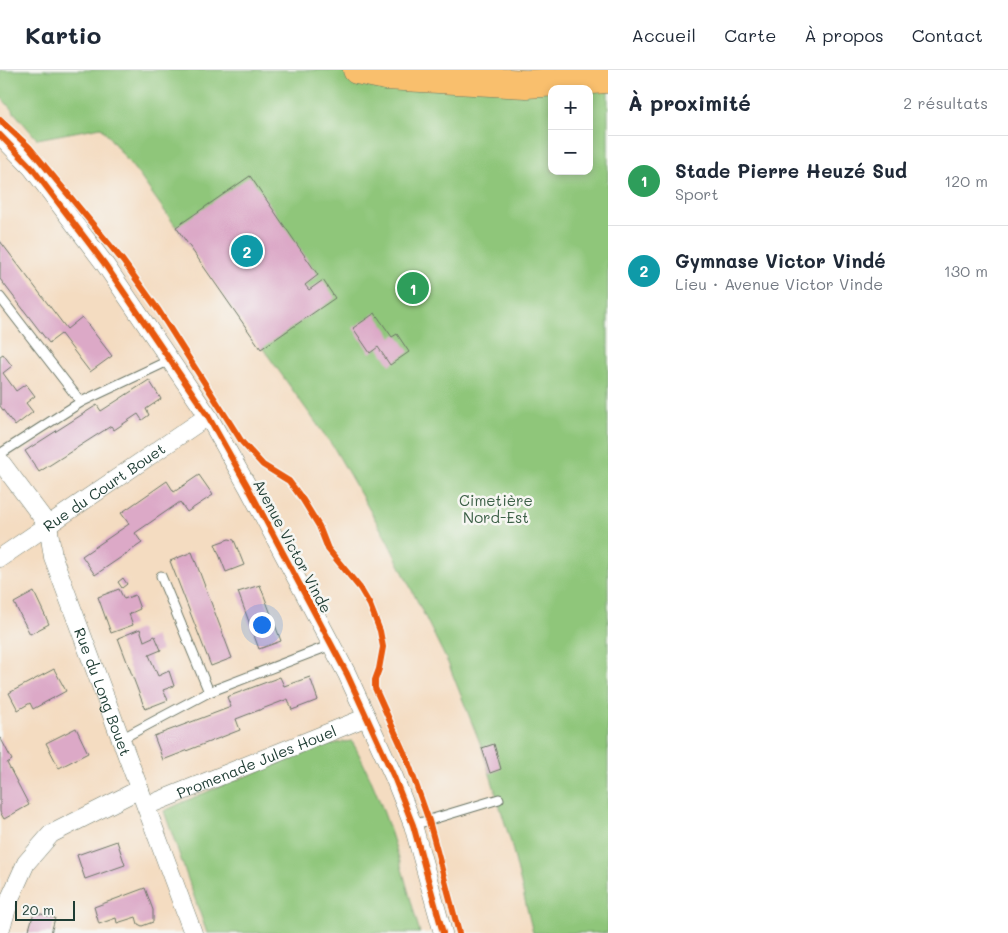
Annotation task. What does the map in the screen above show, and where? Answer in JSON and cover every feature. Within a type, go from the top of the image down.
[{"type":"highway","points":[[357,70],[386,76],[526,84],[608,79]]},
{"type":"street","name":"Avenue Victor Vinde","points":[[0,136],[38,176],[104,263],[208,416],[248,487],[367,717],[413,825],[443,933]]},
{"type":"street","name":"Rue du Court Bouet","points":[[0,558],[208,416]]},
{"type":"street","name":"Rue du Long Bouet","points":[[0,461],[48,525],[53,557],[193,933]]},
{"type":"street","name":"Promenade Jules Houel","points":[[146,806],[367,717]]},
{"type":"street","points":[[0,931],[11,896],[26,863],[51,834],[140,789]]},
{"type":"lane","points":[[0,297],[81,402]]},
{"type":"lane","points":[[0,454],[81,402],[170,360]]},
{"type":"lane","points":[[161,576],[209,692]]},
{"type":"lane","points":[[121,739],[209,692],[331,645]]},
{"type":"lane","points":[[413,825],[499,799]]},
{"type":"green space","name":"Cimetière Nord-Est","points":[[0,70],[357,70],[608,79],[608,933],[533,933],[511,843],[482,748],[448,663],[387,540],[334,448],[139,175],[101,127],[37,139],[0,96]]},
{"type":"green space","points":[[352,741],[364,764],[383,811],[420,933],[207,933],[164,811],[303,754],[332,744]]},
{"type":"building","points":[[250,176],[318,275],[305,285],[309,290],[323,280],[335,298],[261,349],[176,227]]},
{"type":"building","points":[[0,241],[67,329],[82,317],[112,356],[90,372],[61,334],[49,343],[0,279]]},
{"type":"building","points":[[375,313],[392,337],[397,334],[409,352],[390,365],[378,347],[370,353],[353,328]]},
{"type":"building","points":[[3,354],[12,366],[3,373],[16,391],[26,384],[35,396],[26,403],[33,412],[15,426],[0,406],[0,356]]},
{"type":"building","points":[[149,380],[161,399],[146,409],[149,415],[142,420],[138,414],[114,430],[111,426],[39,472],[25,451],[97,405],[101,411]]},
{"type":"building","points":[[199,475],[213,495],[187,512],[180,502],[135,533],[142,543],[95,575],[82,556],[129,524],[121,513],[167,481],[174,492]]},
{"type":"building","points":[[229,539],[234,540],[244,565],[226,572],[215,544]]},
{"type":"building","points":[[192,552],[232,658],[211,666],[170,561]]},
{"type":"building","points":[[123,578],[127,584],[122,588],[118,582]]},
{"type":"building","points":[[260,585],[281,641],[259,649],[238,592]]},
{"type":"building","points":[[119,589],[124,599],[135,595],[140,609],[129,614],[133,625],[111,633],[98,597]]},
{"type":"building","points":[[34,592],[49,624],[30,634],[14,603]]},
{"type":"building","points":[[140,629],[144,641],[155,636],[161,650],[149,655],[158,676],[169,671],[174,686],[163,690],[168,700],[145,709],[118,638]]},
{"type":"building","points":[[54,669],[66,691],[33,709],[30,703],[18,710],[9,693]]},
{"type":"building","points":[[280,677],[284,686],[310,677],[318,700],[292,710],[288,699],[236,719],[240,730],[163,760],[154,736],[231,707],[227,697]]},
{"type":"building","points":[[76,728],[88,753],[59,768],[46,743]]},
{"type":"building","points":[[0,737],[12,760],[7,763],[29,805],[4,819],[0,812]]},
{"type":"building","points":[[494,744],[501,769],[490,773],[482,748]]},
{"type":"building","points":[[117,841],[125,865],[85,879],[77,855]]},
{"type":"building","points":[[145,888],[153,910],[153,922],[142,926],[138,924],[136,917],[117,923],[116,918],[99,924],[94,907]]},
{"type":"building","points":[[34,912],[55,918],[51,933],[28,933]]},
{"type":"cycle path","points":[[0,120],[29,147],[123,261],[159,311],[242,442],[263,465],[289,481],[319,526],[328,549],[360,588],[370,605],[380,631],[383,647],[375,680],[375,688],[407,759],[429,821],[459,933]]},
{"type":"cycle path","points":[[0,135],[32,168],[104,263],[208,416],[248,487],[347,674],[394,777],[413,825],[443,933]]},
{"type":"place","name":"Gymnase Victor Vindé","points":[[247,251]]},
{"type":"place","name":"Stade Pierre Heuzé Sud","points":[[413,288]]}]
